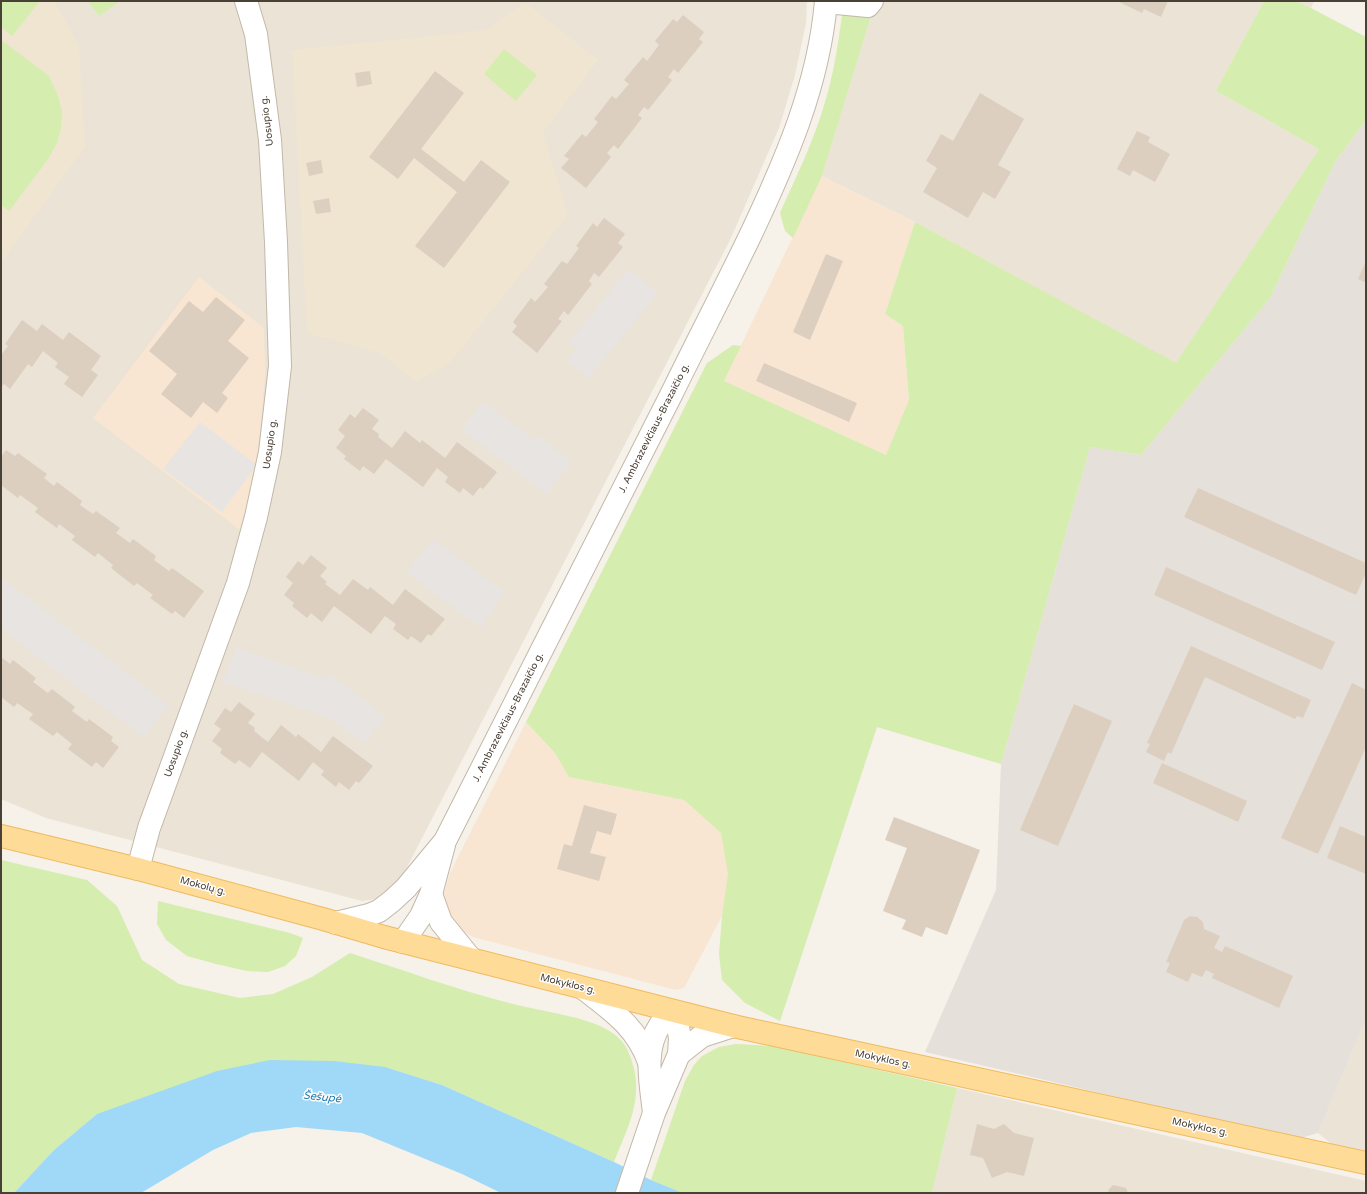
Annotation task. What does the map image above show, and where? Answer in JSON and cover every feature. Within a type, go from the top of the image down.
[{"type":"main road","name":"Mokolų g.","points":[[1,836],[138,869],[403,942]]},
{"type":"main road","name":"Mokyklos g.","points":[[403,942],[733,1026],[1366,1163]]},
{"type":"street","name":"Uosupio g.","points":[[138,869],[149,828],[238,583],[254,524],[270,452],[280,366],[276,242],[270,140],[256,34],[246,1]]},
{"type":"street","points":[[826,1],[868,6],[872,1]]},
{"type":"street","name":"J. Ambrazevičiaus-Brazaičio g.","points":[[403,942],[420,916],[431,894],[445,841],[732,273],[764,206],[790,148],[804,110],[822,36],[826,1]]},
{"type":"street","name":"J. Ambrazevičiaus-Brazaičio g.","points":[[336,923],[379,911],[406,888],[445,841]]},
{"type":"street","points":[[403,942],[403,911],[406,888]]},
{"type":"street","points":[[431,894],[441,922],[471,959]]},
{"type":"street","points":[[583,988],[627,1024],[638,1038],[649,1062]]},
{"type":"street","points":[[627,1193],[651,1121],[679,1054],[680,1038],[677,1022],[672,1011],[660,1025],[653,1041],[649,1062],[651,1121]]},
{"type":"street","points":[[679,1054],[702,1036],[733,1026]]},
{"type":"shaded area","points":[[1,1],[807,1],[806,23],[795,75],[779,128],[730,240],[402,877],[391,890],[376,899],[362,901],[46,818],[1,799]]},
{"type":"shaded area","points":[[1,1],[55,1],[79,46],[85,147],[1,263]]},
{"type":"shaded area","points":[[878,1],[1264,1],[1216,91],[1319,149],[1176,364],[915,222],[822,176],[872,13]]},
{"type":"shaded area","points":[[1295,1],[1314,1],[1311,8]]},
{"type":"shaded area","points":[[525,2],[598,60],[543,133],[568,215],[450,363],[416,382],[380,353],[307,333],[292,50],[486,30]]},
{"type":"shaded area","points":[[1366,120],[1366,1019],[1318,1133],[1297,1139],[925,1052],[996,890],[1001,764],[1090,447],[1141,455],[1270,298],[1335,162]]},
{"type":"shaded area","points":[[822,176],[915,222],[885,314],[903,326],[909,401],[886,455],[724,381]]},
{"type":"shaded area","points":[[628,269],[658,293],[588,379],[567,360],[576,349],[569,342]]},
{"type":"shaded area","points":[[199,277],[264,328],[265,375],[257,465],[240,530],[93,418]]},
{"type":"shaded area","points":[[484,402],[534,440],[539,436],[572,462],[546,494],[461,429]]},
{"type":"shaded area","points":[[200,422],[257,465],[222,512],[163,469]]},
{"type":"shaded area","points":[[433,539],[505,592],[481,628],[406,572]]},
{"type":"shaded area","points":[[1,577],[169,705],[144,738],[1,629]]},
{"type":"shaded area","points":[[235,647],[325,679],[330,674],[386,717],[365,744],[333,721],[312,712],[223,682]]},
{"type":"shaded area","points":[[526,722],[555,753],[569,777],[684,800],[721,833],[729,874],[722,916],[684,988],[676,990],[473,937],[458,930],[450,920],[444,893],[450,873]]},
{"type":"shaded area","points":[[1366,1019],[1366,1155],[1338,1149],[1318,1133]]},
{"type":"shaded area","points":[[957,1088],[1366,1181],[1366,1193],[932,1193]]},
{"type":"green space","points":[[1,1],[40,1],[12,36],[1,27]]},
{"type":"green space","points":[[88,1],[120,1],[99,16]]},
{"type":"green space","points":[[1264,1],[1295,1],[1366,37],[1366,120],[1335,162],[1270,298],[1141,455],[1090,447],[1001,764],[877,727],[780,1021],[745,1003],[722,980],[719,954],[722,916],[728,874],[721,833],[684,800],[569,777],[555,753],[526,722],[707,363],[733,345],[741,346],[724,381],[886,455],[909,400],[903,326],[885,314],[915,222],[1176,363],[1319,149],[1216,91]]},
{"type":"green space","points":[[872,13],[822,176],[793,238],[785,231],[780,213],[816,131],[821,116],[833,69],[842,15]]},
{"type":"green space","points":[[1,40],[49,76],[58,96],[62,112],[61,128],[57,143],[48,159],[9,211],[1,205]]},
{"type":"green space","points":[[504,49],[537,75],[516,101],[484,74]]},
{"type":"green space","points":[[1,860],[87,880],[117,906],[142,960],[179,984],[240,998],[273,994],[312,977],[350,953],[489,998],[578,1018],[610,1031],[622,1041],[626,1047],[634,1069],[636,1081],[636,1094],[632,1117],[614,1162],[442,1085],[385,1067],[97,1114],[54,1150],[14,1193],[1,1193]]},
{"type":"green space","points":[[158,901],[290,933],[303,938],[296,956],[285,966],[268,972],[247,971],[216,964],[187,956],[166,940],[157,924]]},
{"type":"green space","points":[[736,1044],[773,1046],[957,1088],[932,1193],[683,1193],[651,1180],[685,1081],[694,1065],[702,1056],[719,1047]]},
{"type":"water","name":"Šešupė","points":[[270,1060],[334,1061],[385,1067],[442,1085],[651,1180],[683,1193],[501,1193],[462,1174],[362,1133],[296,1127],[251,1133],[213,1150],[141,1193],[14,1193],[54,1150],[97,1114],[217,1071]]},
{"type":"building","points":[[1117,1],[1168,1],[1161,17],[1144,9],[1142,13]]},
{"type":"building","points":[[683,15],[704,32],[699,39],[703,42],[678,73],[674,69],[668,77],[672,80],[648,110],[644,107],[638,115],[642,118],[618,149],[614,145],[607,153],[611,157],[586,188],[561,168],[569,159],[564,156],[582,134],[586,137],[598,122],[594,119],[612,96],[616,99],[629,84],[624,80],[643,57],[647,61],[659,45],[655,41],[673,19],[677,22]]},
{"type":"building","points":[[370,71],[372,84],[357,87],[355,73]]},
{"type":"building","points":[[435,71],[464,93],[421,149],[464,182],[481,160],[510,182],[444,268],[415,246],[457,192],[414,158],[398,179],[369,157]]},
{"type":"building","points":[[980,93],[1024,119],[998,165],[1011,172],[995,199],[983,192],[968,218],[923,192],[937,168],[926,161],[941,134],[953,141]]},
{"type":"building","points":[[1137,131],[1150,137],[1148,142],[1170,154],[1155,182],[1133,170],[1130,176],[1117,169]]},
{"type":"building","points":[[321,160],[323,173],[309,176],[306,163]]},
{"type":"building","points":[[329,198],[331,212],[316,214],[313,201]]},
{"type":"building","points":[[604,218],[625,234],[618,243],[623,247],[599,277],[594,273],[589,281],[592,284],[568,315],[564,311],[558,319],[562,321],[537,353],[512,332],[517,326],[513,322],[531,298],[535,302],[548,287],[544,284],[562,261],[567,264],[579,248],[576,246],[593,223],[597,227]]},
{"type":"building","points":[[826,254],[843,261],[810,340],[793,332]]},
{"type":"building","points":[[1366,261],[1366,283],[1358,279]]},
{"type":"building","points":[[216,297],[245,320],[228,341],[249,358],[222,393],[228,398],[217,413],[203,402],[191,418],[161,394],[177,374],[149,351],[189,301],[203,312]]},
{"type":"building","points":[[22,320],[37,331],[42,324],[63,340],[69,332],[101,356],[91,370],[98,375],[82,397],[64,384],[69,377],[55,367],[58,363],[43,351],[32,367],[28,364],[10,389],[4,384],[1,388],[1,355],[8,346],[5,344]]},
{"type":"building","points":[[764,363],[857,403],[849,422],[756,381]]},
{"type":"building","points":[[363,408],[379,420],[372,429],[379,434],[378,437],[392,448],[405,431],[420,443],[422,440],[445,458],[457,442],[497,472],[483,489],[480,487],[473,496],[463,488],[460,493],[445,482],[448,477],[437,468],[423,487],[386,459],[374,474],[363,466],[360,471],[344,459],[346,456],[336,448],[345,436],[338,430],[350,414],[355,418]]},
{"type":"building","points":[[6,450],[15,456],[18,453],[47,474],[44,478],[54,486],[57,482],[82,501],[80,505],[93,514],[96,511],[120,528],[116,533],[130,543],[133,539],[156,556],[154,560],[169,571],[172,568],[204,591],[184,618],[175,611],[172,614],[150,598],[153,595],[137,583],[134,586],[111,568],[113,565],[98,553],[95,557],[72,540],[75,536],[59,524],[57,528],[35,512],[38,508],[20,495],[18,498],[1,485],[1,457]]},
{"type":"building","points":[[1198,488],[1366,563],[1366,573],[1356,595],[1184,517]]},
{"type":"building","points":[[311,555],[327,568],[320,576],[327,582],[325,584],[340,595],[353,579],[368,590],[370,587],[393,605],[405,589],[445,619],[431,636],[428,634],[421,643],[411,636],[408,640],[393,629],[396,624],[385,616],[371,634],[334,606],[322,622],[311,613],[307,618],[292,606],[294,603],[284,595],[293,583],[286,577],[298,561],[303,565]]},
{"type":"building","points":[[1166,567],[1335,642],[1322,670],[1154,595]]},
{"type":"building","points":[[1191,646],[1311,700],[1303,718],[1297,716],[1295,719],[1205,677],[1171,754],[1168,752],[1164,761],[1146,752],[1150,744],[1147,743]]},
{"type":"building","points":[[1,657],[10,664],[13,660],[36,678],[33,682],[48,693],[52,689],[75,707],[72,711],[87,722],[89,719],[113,737],[111,741],[119,747],[103,768],[96,762],[92,767],[68,749],[72,744],[57,732],[53,736],[29,719],[33,714],[17,703],[14,707],[1,697]]},
{"type":"building","points":[[1352,683],[1366,690],[1366,747],[1318,854],[1281,838]]},
{"type":"building","points":[[239,702],[255,714],[248,723],[255,728],[254,731],[268,742],[281,725],[296,737],[298,734],[321,752],[333,736],[373,766],[359,783],[356,781],[349,790],[339,782],[336,787],[321,775],[324,771],[313,762],[299,781],[262,752],[250,768],[239,760],[235,764],[220,753],[222,749],[212,741],[221,729],[214,724],[225,708],[231,712]]},
{"type":"building","points":[[1074,704],[1112,721],[1058,846],[1020,830]]},
{"type":"building","points":[[1162,763],[1247,801],[1238,822],[1153,783]]},
{"type":"building","points":[[584,805],[617,814],[611,835],[597,831],[590,853],[606,857],[599,881],[557,869],[564,844],[572,846]]},
{"type":"building","points":[[894,817],[980,850],[947,935],[926,927],[922,937],[902,929],[906,920],[883,911],[907,848],[885,840]]},
{"type":"building","points":[[1340,826],[1366,837],[1366,874],[1327,858]]},
{"type":"building","points":[[1190,916],[1197,917],[1203,922],[1204,929],[1220,936],[1214,948],[1222,952],[1225,946],[1293,976],[1279,1008],[1212,978],[1214,974],[1206,970],[1202,977],[1192,973],[1188,982],[1166,972],[1170,963],[1166,962],[1184,920]]},
{"type":"building","points":[[977,1124],[994,1129],[1004,1124],[1014,1133],[1034,1138],[1024,1176],[1007,1172],[992,1178],[983,1158],[970,1155]]},
{"type":"building","points":[[1113,1185],[1126,1188],[1128,1193],[1108,1193],[1109,1189]]}]
